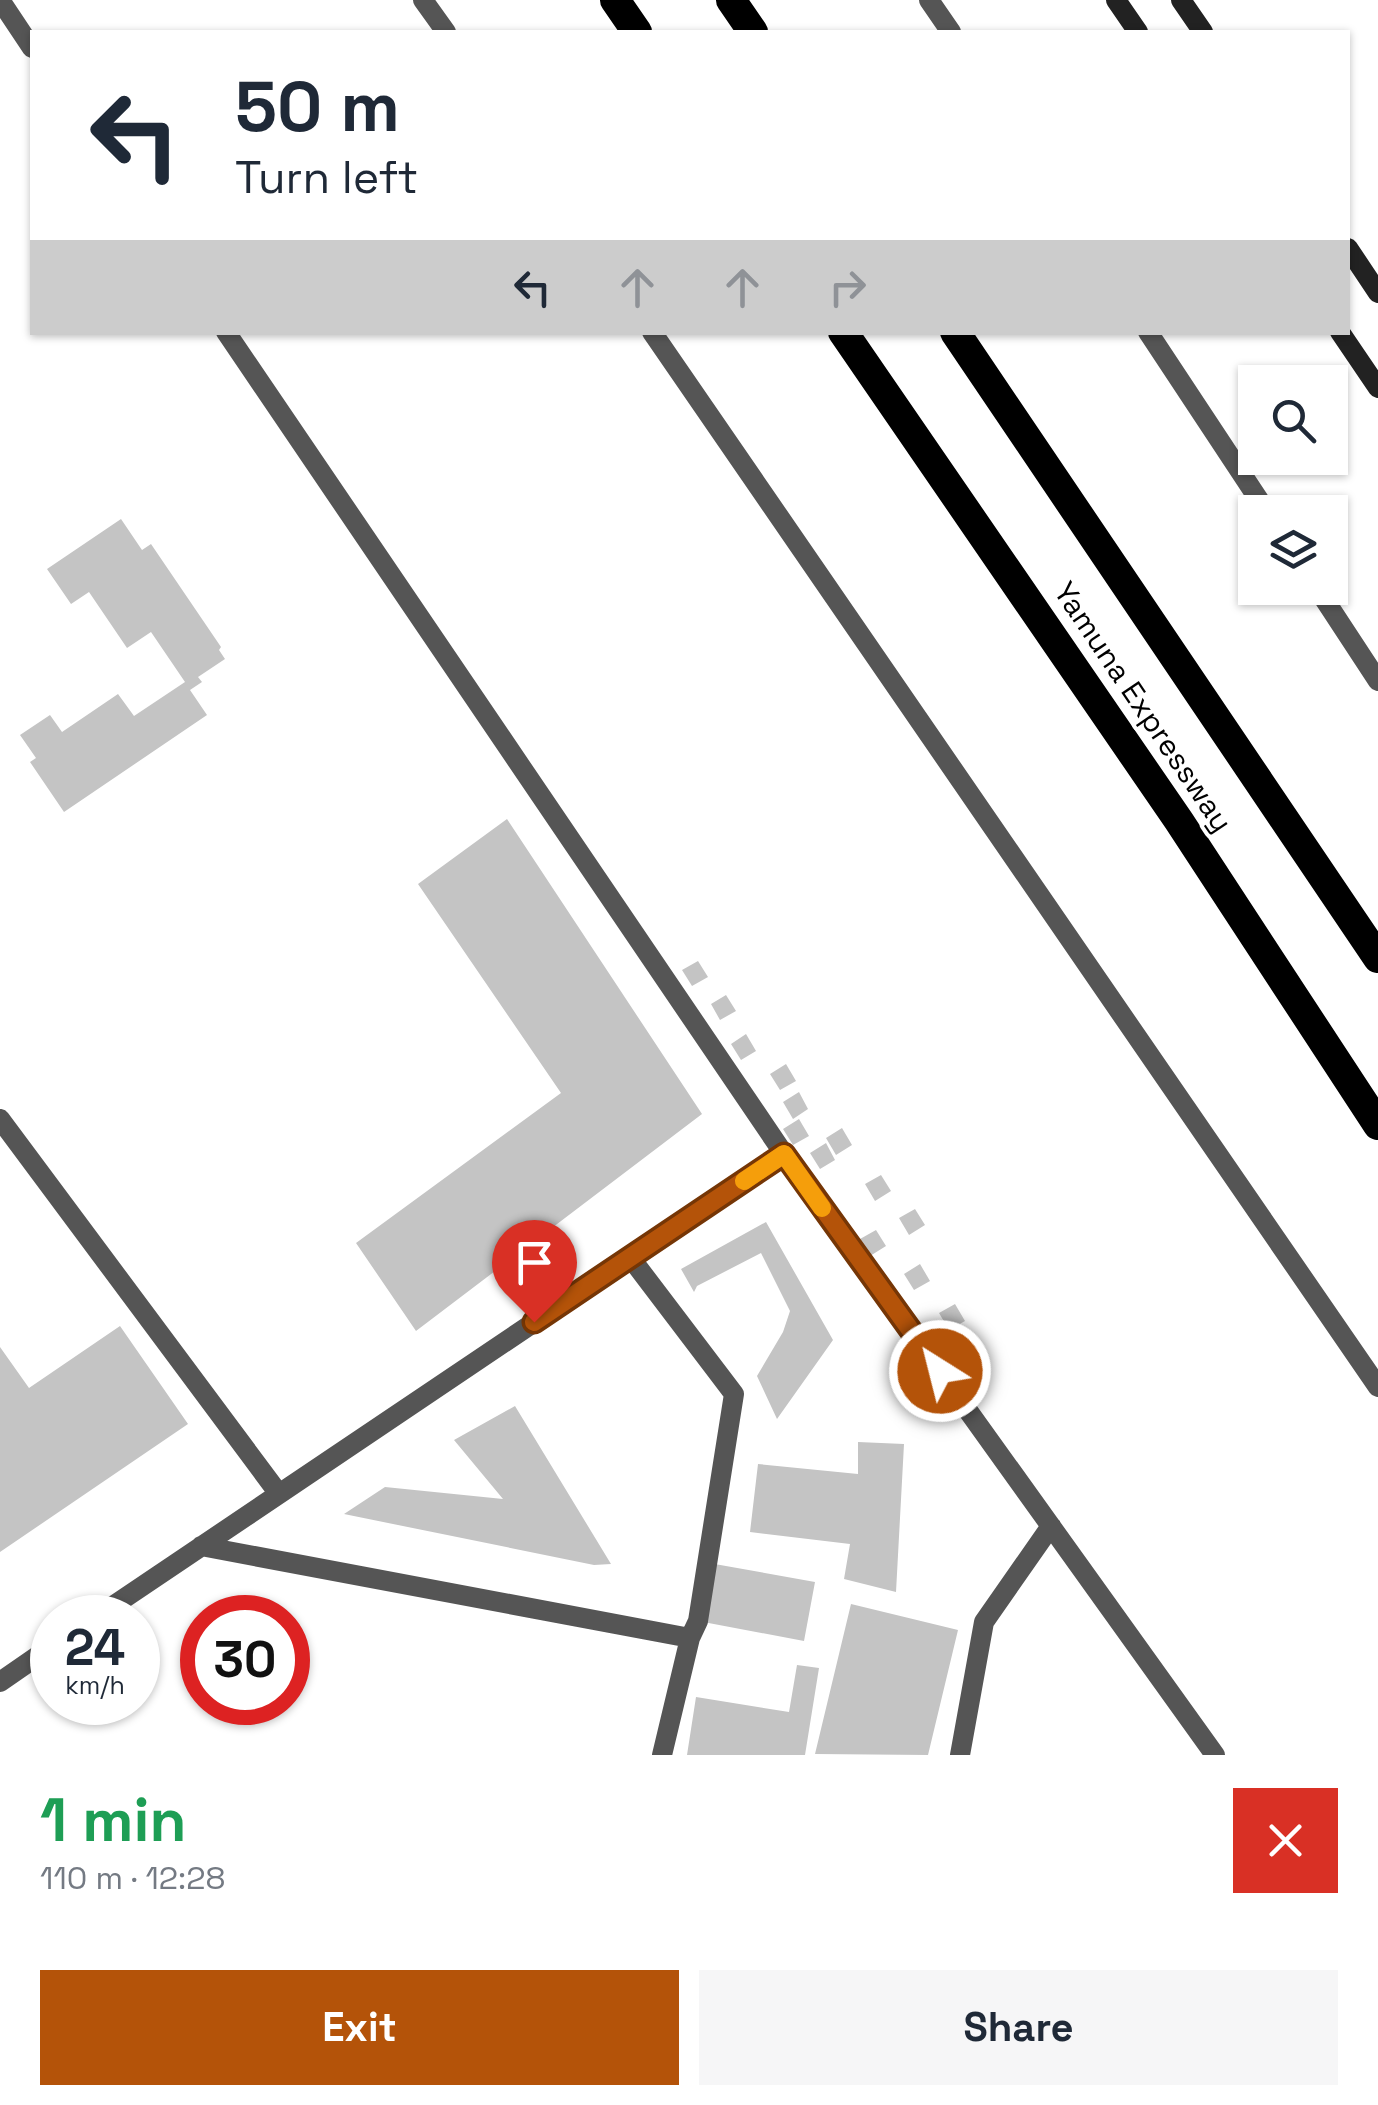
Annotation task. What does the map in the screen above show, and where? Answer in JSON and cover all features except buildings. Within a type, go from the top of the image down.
[{"type":"highway","points":[[615,0],[636,30]]},
{"type":"highway","points":[[731,0],[752,30]]},
{"type":"highway","name":"Yamuna Expressway","points":[[846,335],[1179,821],[1378,1125]]},
{"type":"highway","name":"Yamuna Expressway","points":[[957,335],[1378,958]]},
{"type":"main road","points":[[1116,0],[1137,30]]},
{"type":"main road","points":[[1181,0],[1202,30]]},
{"type":"main road","points":[[1350,251],[1378,293]]},
{"type":"main road","points":[[1342,335],[1378,388]]},
{"type":"street","points":[[0,0],[30,45]]},
{"type":"street","points":[[424,0],[445,30]]},
{"type":"street","points":[[929,0],[949,30]]},
{"type":"street","points":[[228,335],[784,1154],[1215,1755]]},
{"type":"street","points":[[654,335],[1378,1387]]},
{"type":"street","points":[[1150,335],[1256,495]]},
{"type":"street","points":[[1327,605],[1378,681]]},
{"type":"street","points":[[0,1119],[279,1494]]},
{"type":"street","points":[[130,1595],[784,1154]]},
{"type":"street","points":[[630,1258],[734,1394],[698,1621],[690,1638],[662,1755]]},
{"type":"street","points":[[960,1755],[984,1622],[1050,1526]]},
{"type":"street","points":[[201,1546],[690,1638]]},
{"type":"street","points":[[0,1682],[30,1661]]},
{"type":"slow traffic","points":[[744,1181],[784,1154],[822,1208]]},
{"type":"route","points":[[534,1322],[784,1154],[940,1371]]}]
